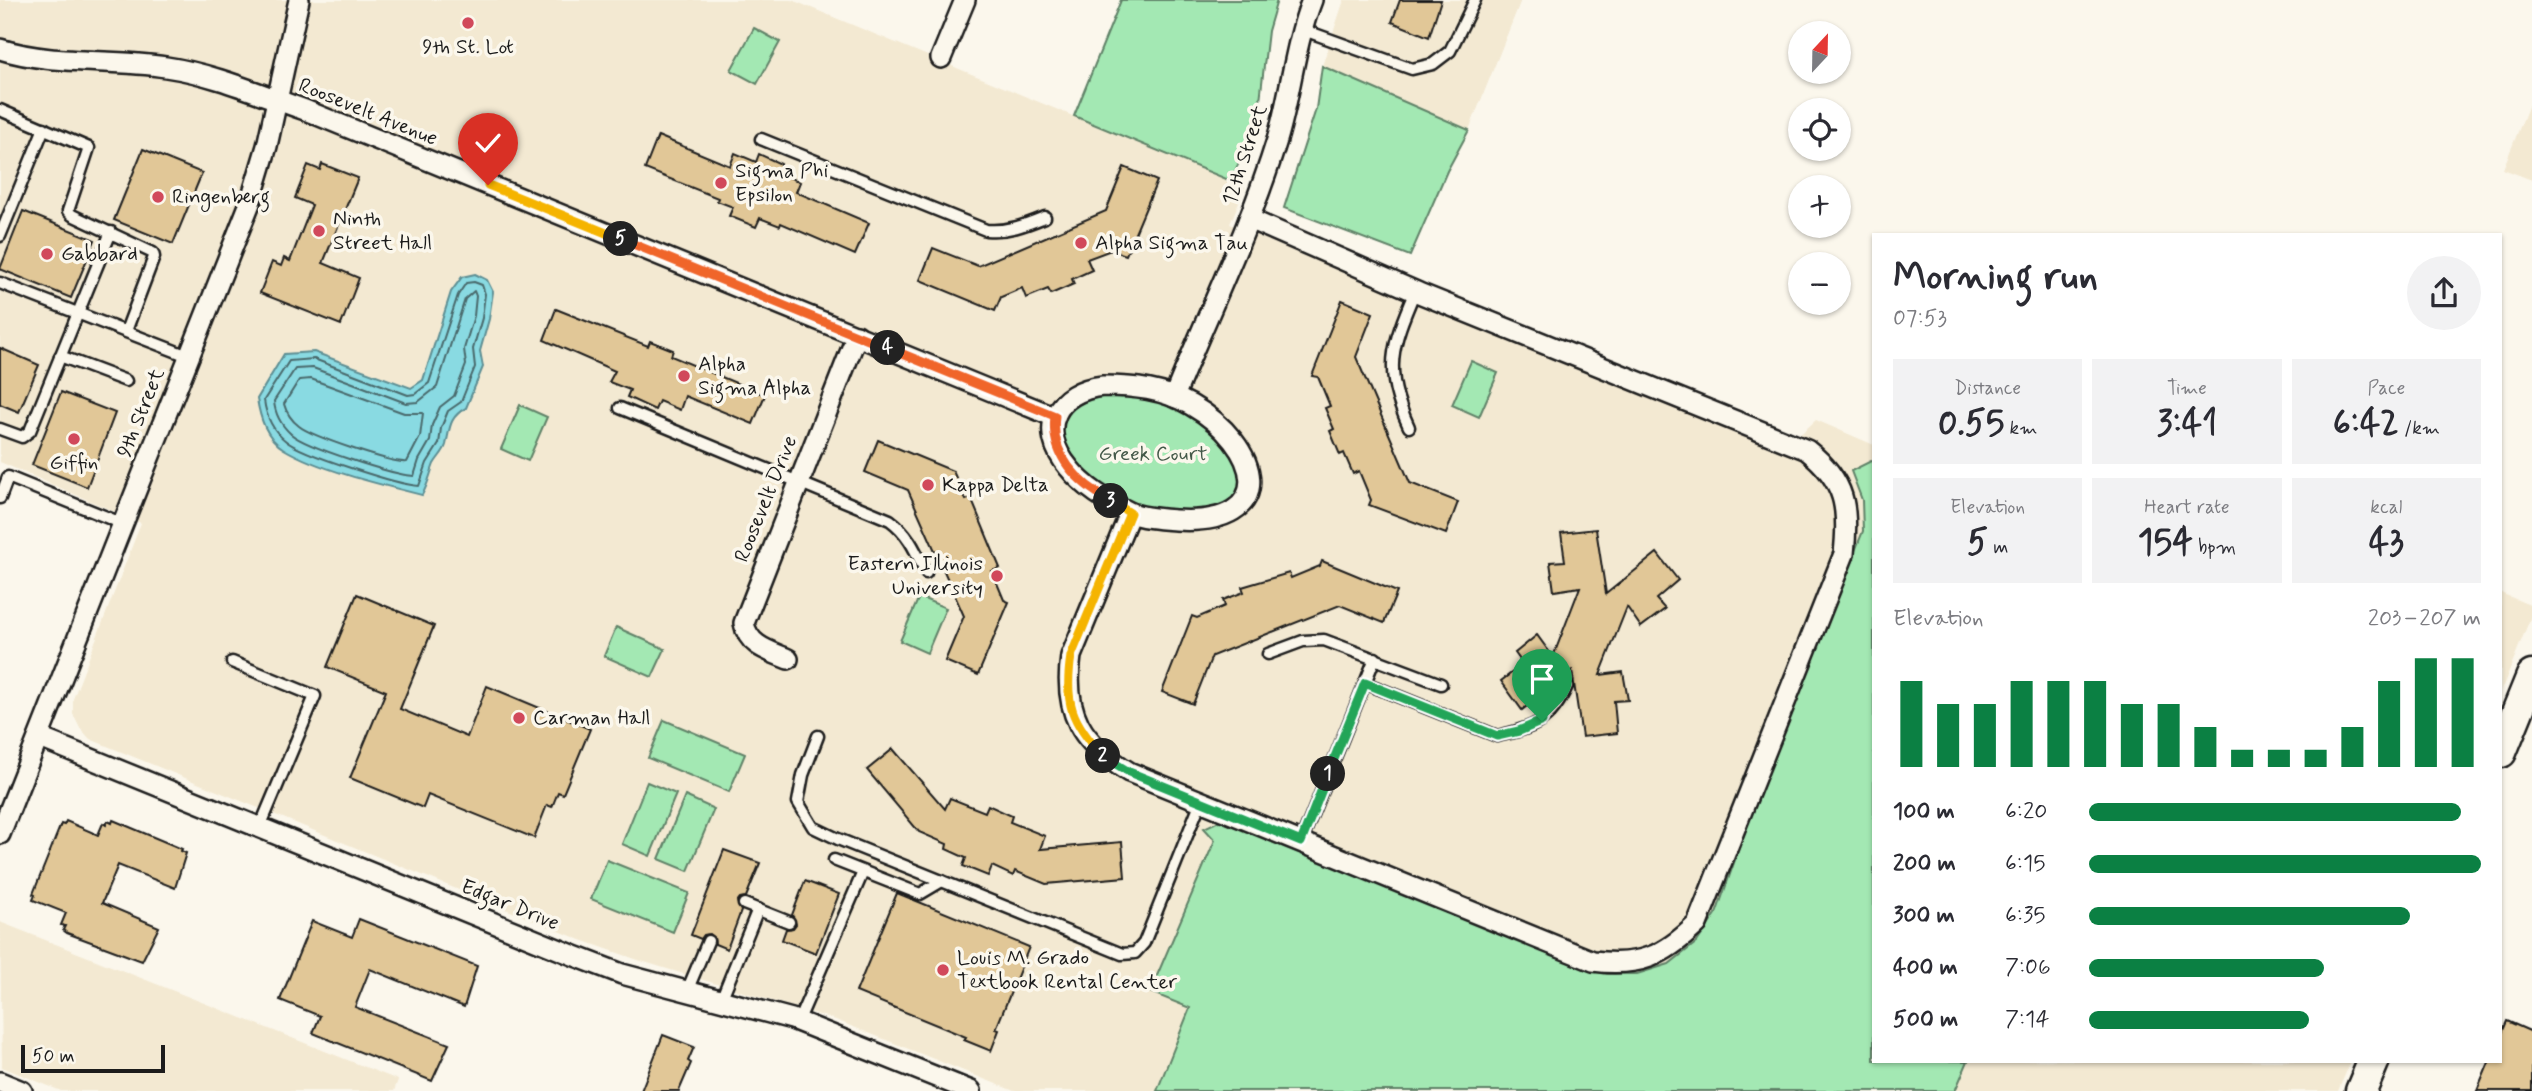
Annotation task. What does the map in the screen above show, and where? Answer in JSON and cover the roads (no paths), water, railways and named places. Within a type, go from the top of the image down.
[{"type":"main road","points":[[2502,750],[2524,717],[2532,676]]},
{"type":"main road","points":[[2361,1091],[2373,1063]]},
{"type":"street","name":"9th Street","points":[[0,834],[253,193],[278,100],[299,0]]},
{"type":"street","points":[[941,58],[965,0]]},
{"type":"street","name":"12th Street","points":[[1174,397],[1249,219],[1278,138],[1301,29],[1312,0]]},
{"type":"street","name":"Roosevelt Avenue","points":[[0,49],[58,60],[128,63],[176,69],[278,100],[1055,416]]},
{"type":"street","points":[[1130,513],[1071,656],[1068,678],[1076,724],[1105,758],[1129,772],[1593,961],[1621,965],[1661,952],[1681,939],[1697,923],[1844,554],[1847,525],[1845,503],[1823,463],[1807,450],[1415,291],[1249,219]]},
{"type":"street","name":"Roosevelt Drive","points":[[789,659],[755,644],[746,634],[744,623],[857,335]]},
{"type":"street","points":[[1087,388],[1146,388],[1174,397],[1225,429],[1238,445],[1247,464],[1251,479],[1247,494],[1237,510],[1225,516],[1204,520],[1163,520],[1130,513],[1102,496],[1069,468],[1056,446],[1053,432],[1059,407],[1070,396],[1087,388]]},
{"type":"street","name":"Edgar Drive","points":[[40,738],[622,974],[798,1022],[971,1091]]},
{"type":"street","points":[[0,1082],[22,1091]]},
{"type":"lane","points":[[1301,29],[1412,69],[1433,64],[1450,51],[1475,0]]},
{"type":"lane","points":[[0,110],[89,148],[68,211],[149,248],[154,257],[126,331]]},
{"type":"lane","points":[[0,236],[44,128]]},
{"type":"lane","points":[[761,139],[986,230],[1015,229],[1045,217]]},
{"type":"lane","points":[[0,429],[22,437],[26,435],[111,232]]},
{"type":"lane","points":[[0,283],[188,356]]},
{"type":"lane","points":[[1409,427],[1395,397],[1391,372],[1395,343],[1415,291]]},
{"type":"lane","points":[[60,356],[126,381]]},
{"type":"lane","points":[[620,408],[890,520],[912,542],[926,573]]},
{"type":"lane","points":[[0,498],[8,477],[121,523]]},
{"type":"lane","points":[[1268,654],[1303,641],[1324,640],[1441,684]]},
{"type":"lane","points":[[1301,842],[1375,658]]},
{"type":"lane","points":[[232,662],[315,696],[260,827]]},
{"type":"lane","points":[[1365,683],[1497,736],[1519,731],[1542,721],[1553,713],[1567,686]]},
{"type":"lane","points":[[818,736],[803,775],[798,802],[813,827],[1122,954],[1135,953],[1144,943],[1201,801]]},
{"type":"lane","points":[[834,860],[920,894],[942,881]]},
{"type":"lane","points":[[798,1022],[863,872]]},
{"type":"lane","points":[[744,904],[789,922]]},
{"type":"lane","points":[[721,1000],[758,909]]},
{"type":"lane","points":[[687,991],[708,941]]},
{"type":"water","points":[[475,274],[487,280],[493,292],[480,351],[483,367],[466,408],[456,415],[451,424],[445,448],[434,464],[422,495],[315,464],[284,449],[268,433],[257,399],[284,354],[314,352],[411,388],[423,380],[451,292],[462,277]]},
{"type":"place","name":"9th St. Lot","points":[[468,23]]},
{"type":"place","name":"Sigma Phi Epsilon","points":[[721,183]]},
{"type":"place","name":"Ringenberg","points":[[158,197]]},
{"type":"place","name":"Ninth Street Hall","points":[[319,231]]},
{"type":"place","name":"Alpha Sigma Tau","points":[[1081,243]]},
{"type":"place","name":"Gabbard","points":[[47,254]]},
{"type":"place","name":"Alpha Sigma Alpha","points":[[684,376]]},
{"type":"place","name":"Giffin","points":[[74,439]]},
{"type":"place","name":"Kappa Delta","points":[[928,485]]},
{"type":"place","name":"Eastern Illinois University","points":[[997,576]]},
{"type":"place","name":"Carman Hall","points":[[519,718]]},
{"type":"place","name":"Louis M. Grado Textbook Rental Center","points":[[943,970]]},
{"type":"park label","name":"Greek Court","points":[[1153,454]]}]
